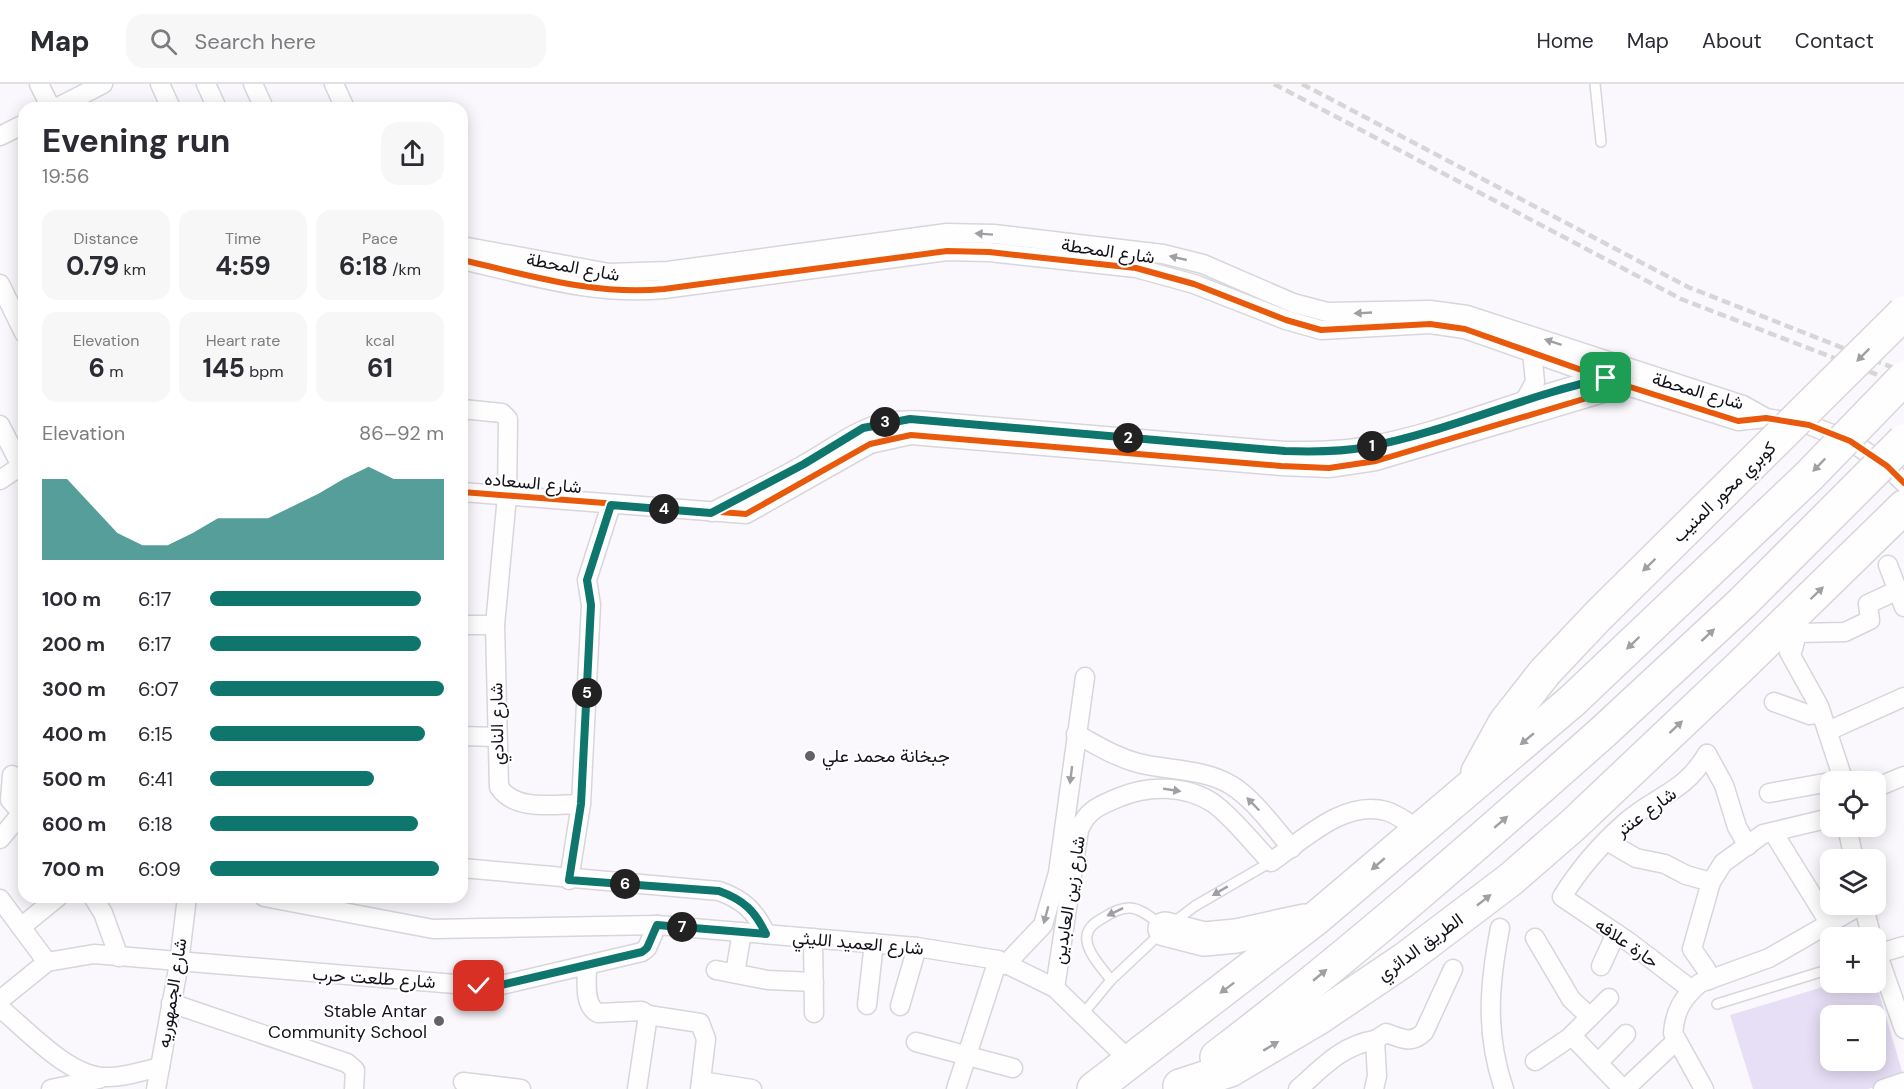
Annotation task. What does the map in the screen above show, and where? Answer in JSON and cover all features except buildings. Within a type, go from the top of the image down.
[{"type":"highway","name":"كوبري محور المنيب","points":[[1471,786],[1488,750],[1505,723],[1545,672],[1598,616],[1904,313]]},
{"type":"highway","points":[[1094,1089],[1315,919],[1418,829],[1572,701],[1808,477],[1904,378]]},
{"type":"highway","name":"الطريق الدائري","points":[[1178,1087],[1293,998],[1499,824],[1603,732],[1742,603],[1904,441]]},
{"type":"highway","name":"الطريق الدائري","points":[[1178,1087],[1230,1070],[1318,1018],[1412,954],[1511,879],[1574,825],[1904,507]]},
{"type":"highway","points":[[1165,929],[1204,939],[1269,930],[1315,919]]},
{"type":"street","points":[[39,84],[48,102]]},
{"type":"street","points":[[86,101],[103,84]]},
{"type":"street","points":[[160,84],[168,102]]},
{"type":"street","points":[[206,84],[214,102]]},
{"type":"street","points":[[253,84],[261,102]]},
{"type":"street","points":[[334,84],[342,102]]},
{"type":"street","points":[[0,136],[18,127]]},
{"type":"street","name":"شارع المحطة","points":[[468,247],[589,270],[629,274],[668,271],[924,235],[971,233],[1143,251],[1183,258],[1222,271],[1293,303],[1327,312],[1430,310],[1467,315],[1632,378],[1751,408],[1766,418],[1809,425],[1850,441],[1887,466],[1904,483]]},
{"type":"street","name":"شارع المحطة","points":[[468,261],[583,288],[643,292],[926,252],[989,252],[1116,264],[1156,272],[1194,284],[1294,324],[1321,330],[1340,331],[1412,324],[1448,326],[1483,334],[1606,378]]},
{"type":"street","points":[[0,284],[18,321]]},
{"type":"street","points":[[1525,400],[1536,374],[1532,351]]},
{"type":"street","points":[[808,470],[856,432],[894,420],[910,419],[1312,452],[1368,447],[1606,378],[1632,378]]},
{"type":"street","points":[[711,513],[870,444],[911,435],[1281,466],[1336,467],[1376,461],[1632,378]]},
{"type":"street","name":"شارع النادي","points":[[468,410],[506,415],[507,496],[495,625],[498,778],[504,795],[520,803],[581,804]]},
{"type":"street","points":[[0,425],[18,456]]},
{"type":"street","points":[[0,480],[18,468]]},
{"type":"street","name":"شارع السعاده","points":[[468,493],[746,514],[808,470]]},
{"type":"street","points":[[569,880],[581,804],[591,605],[587,580],[611,505]]},
{"type":"street","points":[[1836,771],[1828,731],[1821,713],[1789,655],[1793,649],[1795,635],[1801,631],[1845,632],[1870,620],[1868,604],[1901,599],[1888,565]]},
{"type":"street","points":[[468,625],[495,625]]},
{"type":"street","name":"شارع زين العابدين","points":[[956,1089],[1001,963],[1043,925],[1058,873],[1085,677]]},
{"type":"street","points":[[1828,731],[1904,698]]},
{"type":"street","points":[[1774,702],[1796,712],[1810,715],[1821,713]]},
{"type":"street","points":[[1076,734],[1117,757],[1147,765],[1188,770],[1232,786],[1249,800],[1292,848]]},
{"type":"street","points":[[468,736],[497,737]]},
{"type":"street","name":"شارع عنتر","points":[[1562,897],[1607,841],[1626,822],[1688,781],[1707,754],[1724,785],[1737,827],[1748,846]]},
{"type":"street","points":[[1145,789],[1147,765]]},
{"type":"street","points":[[12,775],[10,800],[13,806],[18,808]]},
{"type":"street","points":[[1886,784],[1904,777]]},
{"type":"street","points":[[1769,793],[1820,784]]},
{"type":"street","name":"شارع زين العابدين","points":[[1055,988],[1079,830],[1085,817],[1096,807],[1145,789],[1172,789],[1213,803],[1271,862]]},
{"type":"street","points":[[1271,862],[1336,817],[1361,811],[1384,810],[1418,829]]},
{"type":"street","points":[[0,840],[18,818]]},
{"type":"street","points":[[1709,980],[1706,969],[1692,949],[1711,882],[1723,863],[1763,834],[1820,820]]},
{"type":"street","points":[[1773,832],[1830,924]]},
{"type":"street","points":[[1607,841],[1636,858],[1665,864],[1686,875],[1711,882]]},
{"type":"street","points":[[468,869],[569,880],[719,891],[740,899],[756,914],[766,934]]},
{"type":"street","name":"حارة علافه","points":[[1562,897],[1616,933],[1692,990]]},
{"type":"street","points":[[0,899],[47,962],[0,1000]]},
{"type":"street","points":[[21,927],[51,903]]},
{"type":"street","points":[[97,903],[103,913],[119,957]]},
{"type":"street","name":"شارع الجمهوريه","points":[[156,1089],[179,963],[186,903]]},
{"type":"street","name":"شارع العميد الليثي","points":[[296,903],[433,929],[657,925],[917,947],[1001,963],[1055,988],[1130,1061]]},
{"type":"street","points":[[1704,1089],[1673,1033],[1675,1016],[1680,1004],[1692,990],[1709,980],[1769,958],[1845,915]]},
{"type":"street","name":"شارع طلعت حرب","points":[[47,962],[94,954],[179,963],[497,986],[642,952],[647,948],[657,925]]},
{"type":"street","points":[[1500,927],[1493,974],[1489,1028],[1494,1061],[1504,1089]]},
{"type":"street","points":[[735,974],[742,932]]},
{"type":"street","points":[[1601,966],[1616,933]]},
{"type":"street","points":[[813,938],[814,1013]]},
{"type":"street","points":[[1535,938],[1571,999],[1590,1017]]},
{"type":"street","points":[[867,1005],[874,944]]},
{"type":"street","points":[[1886,947],[1904,946]]},
{"type":"street","points":[[900,1006],[917,947]]},
{"type":"street","points":[[587,966],[588,1000],[593,1010],[598,1012],[642,1011],[648,1015],[700,1023],[706,1039],[700,1085],[752,1089]]},
{"type":"street","points":[[1298,1089],[1338,1053],[1352,1045],[1375,1040],[1386,1033],[1410,1041],[1417,1040],[1424,1032],[1453,969]]},
{"type":"street","points":[[716,970],[768,980],[814,982]]},
{"type":"street","points":[[1886,979],[1904,1029]]},
{"type":"street","points":[[1535,1061],[1572,1036],[1609,998]]},
{"type":"street","points":[[171,1003],[347,1063],[355,1070],[354,1089]]},
{"type":"street","points":[[0,1008],[68,1065],[86,1074],[105,1077]]},
{"type":"street","points":[[637,1089],[648,1015]]},
{"type":"street","points":[[1598,1063],[1626,1034]]},
{"type":"street","points":[[1572,1036],[1624,1089],[1676,1041]]},
{"type":"street","points":[[1374,1089],[1377,1076],[1375,1040]]},
{"type":"street","points":[[916,1042],[1012,1068]]},
{"type":"street","points":[[51,1089],[160,1067]]},
{"type":"street","points":[[463,1082],[521,1089]]},
{"type":"street","points":[[1882,1089],[1904,1082]]},
{"type":"lane","points":[[1595,84],[1600,142]]},
{"type":"lane","points":[[1082,1015],[1111,980],[1165,929],[1195,906],[1271,862]]},
{"type":"lane","points":[[1111,980],[1088,944],[1087,935],[1091,926],[1125,907],[1137,908],[1165,929]]},
{"type":"lane","points":[[1717,1004],[1820,972]]},
{"type":"shaded area","points":[[1820,988],[1820,993],[1879,993],[1883,1005],[1820,1005],[1820,1071],[1886,1071],[1886,1017],[1904,1078],[1868,1089],[1753,1089],[1730,1015]]},
{"type":"railway","points":[[1274,84],[1681,299],[1904,385]]},
{"type":"railway","points":[[1302,84],[1688,287],[1904,372]]},
{"type":"cycle path","points":[[468,261],[562,283],[613,290],[664,289],[947,251],[989,252],[1136,268],[1194,284],[1286,320],[1321,330],[1430,324],[1465,329],[1627,386],[1738,421],[1766,418],[1809,425],[1850,441],[1887,466],[1904,483]]},
{"type":"cycle path","points":[[468,492],[746,514],[870,444],[911,435],[1329,468],[1376,461],[1627,386]]},
{"type":"place","name":"جبخانة محمد علي","points":[[810,756]]},
{"type":"place","name":"Stable Antar Community School","points":[[439,1021]]},
{"type":"route","points":[[479,986],[497,986],[642,952],[647,948],[657,925],[766,934],[756,914],[740,899],[719,891],[569,880],[581,804],[591,605],[587,580],[611,505],[711,513],[804,464],[849,435],[878,423],[894,420],[910,419],[1312,452],[1368,447],[1543,394],[1606,378]]}]
